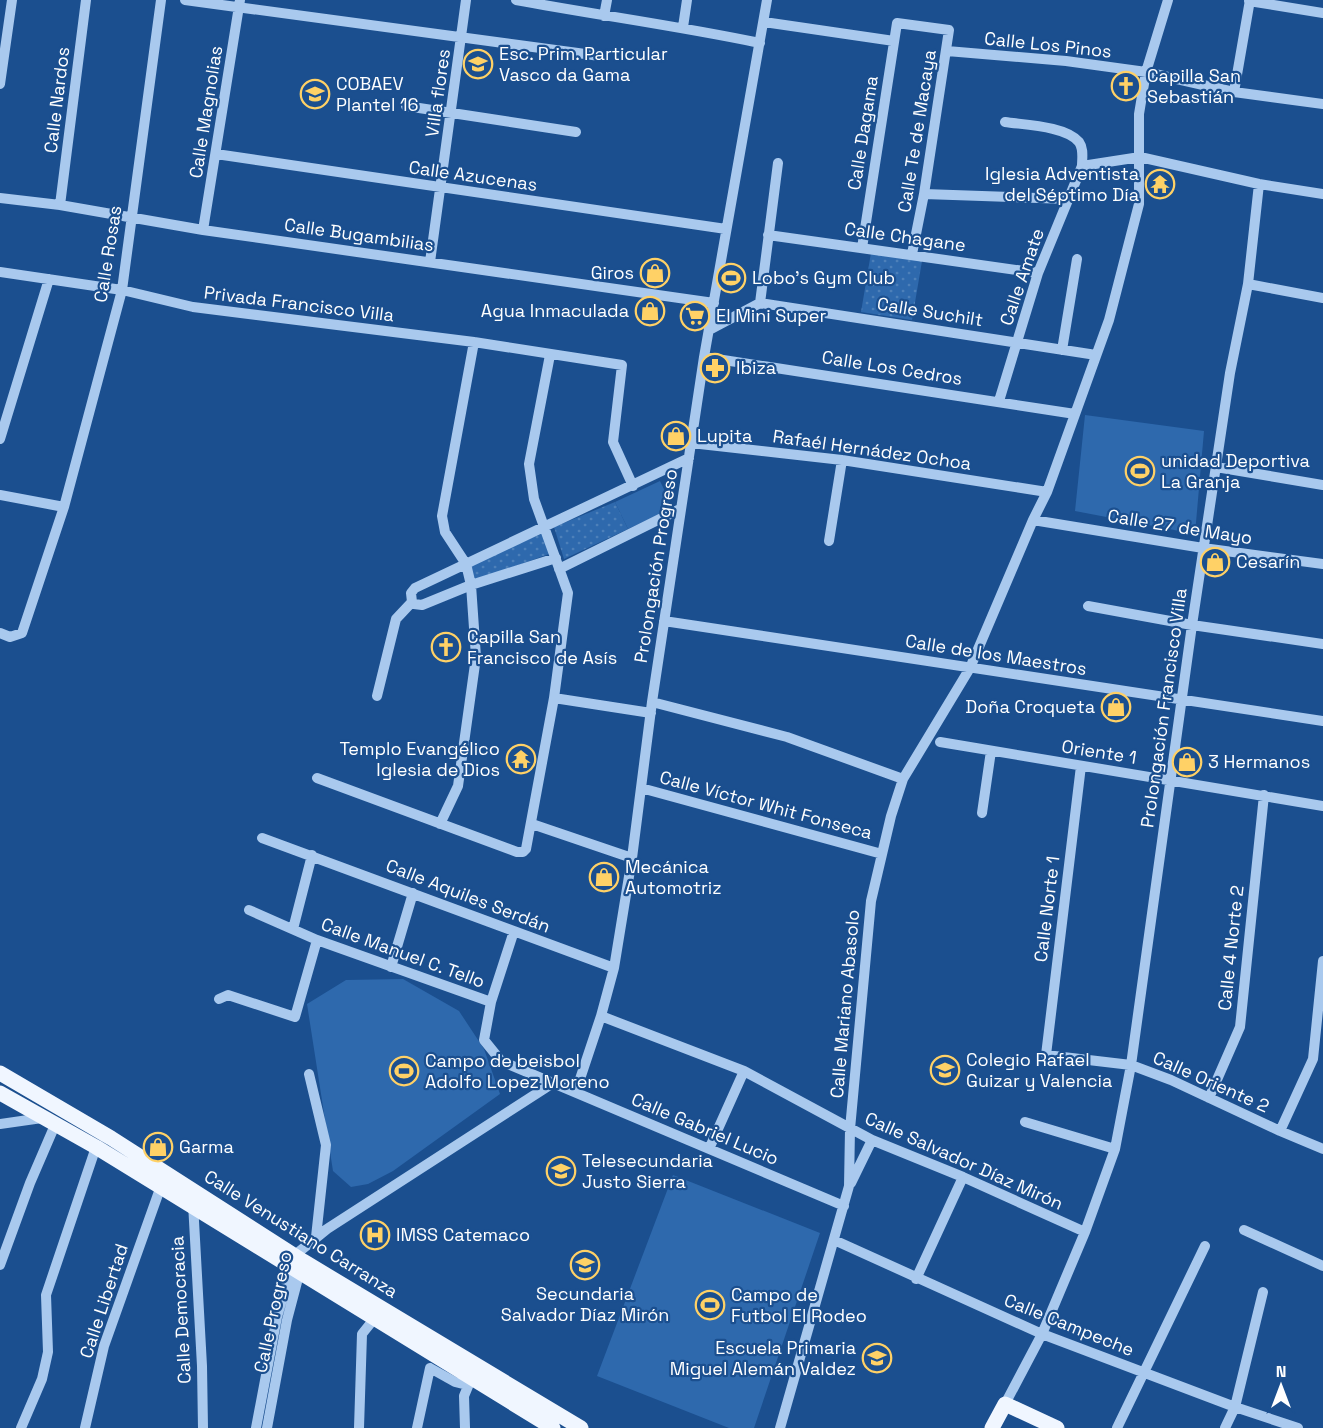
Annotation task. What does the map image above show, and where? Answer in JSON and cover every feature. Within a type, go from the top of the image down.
[{"type":"main road","name":"Calle Venustiano Carranza","points":[[0,1073],[195,1199],[298,1260],[554,1428]]},
{"type":"main road","name":"Calle Venustiano Carranza","points":[[0,1093],[160,1186],[195,1199]]},
{"type":"main road","name":"Calle Venustiano Carranza","points":[[298,1260],[374,1319],[472,1376],[581,1428]]},
{"type":"main road","points":[[992,1428],[1005,1404],[1057,1428]]},
{"type":"street","points":[[0,84],[12,0]]},
{"type":"street","name":"Calle Nardos","points":[[60,205],[86,0]]},
{"type":"street","name":"Calle Rosas","points":[[0,633],[9,637],[22,633],[64,507],[122,290],[161,0]]},
{"type":"street","points":[[185,0],[240,4],[462,38],[600,56]]},
{"type":"street","name":"Villa flores","points":[[430,262],[442,189],[466,0]]},
{"type":"street","points":[[516,0],[683,27],[760,43]]},
{"type":"street","points":[[604,16],[607,0]]},
{"type":"street","points":[[683,27],[687,0]]},
{"type":"street","name":"Prolongación Progreso","points":[[576,1091],[614,968],[704,357],[767,0]]},
{"type":"street","points":[[1096,355],[1109,320],[1139,204],[1139,114],[1146,72],[1168,1],[1155,0]]},
{"type":"street","points":[[1234,92],[1249,1],[1323,13]]},
{"type":"street","name":"Calle Magnolias","points":[[203,230],[240,4]]},
{"type":"street","points":[[764,22],[894,41]]},
{"type":"street","name":"Calle Dagama","points":[[862,248],[897,23]]},
{"type":"street","name":"Calle Te de Macaya","points":[[897,23],[949,30],[924,195],[912,254]]},
{"type":"street","name":"Calle Los Pinos","points":[[947,51],[1066,61],[1146,72],[1234,92],[1323,104]]},
{"type":"street","points":[[406,106],[576,132]]},
{"type":"street","points":[[1005,122],[1047,128],[1069,135],[1079,143],[1083,152],[1082,166],[1140,157],[1259,184],[1323,194]]},
{"type":"street","name":"Calle Azucenas","points":[[216,154],[726,229]]},
{"type":"street","points":[[709,330],[760,303],[778,163]]},
{"type":"street","name":"Calle Amate","points":[[999,401],[1038,273],[1082,166]]},
{"type":"street","name":"Prolongación Francisco Villa","points":[[1005,1404],[1042,1334],[1085,1232],[1115,1149],[1131,1065],[1203,548],[1230,373],[1248,284],[1259,184]]},
{"type":"street","points":[[924,195],[1068,199]]},
{"type":"street","name":"Calle Bugambilias","points":[[0,198],[60,205],[203,230],[714,303]]},
{"type":"street","name":"Calle Chagane","points":[[768,235],[1038,273]]},
{"type":"street","points":[[1062,350],[1077,259]]},
{"type":"street","name":"Privada Francisco Villa","points":[[0,272],[122,290],[193,307],[474,342],[622,365],[613,442],[633,486]]},
{"type":"street","points":[[0,439],[49,279]]},
{"type":"street","points":[[1248,284],[1323,298]]},
{"type":"street","name":"Calle Suchilt","points":[[760,303],[1096,355]]},
{"type":"street","points":[[440,824],[459,786],[476,657],[471,585],[466,564],[445,532],[442,516],[474,342]]},
{"type":"street","points":[[317,778],[517,852],[523,852],[528,843],[554,698],[568,593],[534,499],[529,464],[550,355]]},
{"type":"street","name":"Calle Mariano Abasolo","points":[[780,1428],[849,1185],[850,1129],[871,901],[891,816],[903,779],[970,668],[1047,492],[1096,355]]},
{"type":"street","name":"Calle Los Cedros","points":[[704,357],[1075,414]]},
{"type":"street","name":"Rafaél Hernádez Ochoa","points":[[691,443],[842,460],[1047,492]]},
{"type":"street","points":[[377,696],[396,619],[412,602],[411,593],[415,588],[689,458]]},
{"type":"street","points":[[829,541],[842,460]]},
{"type":"street","points":[[1216,466],[1323,484]]},
{"type":"street","points":[[0,495],[64,507]]},
{"type":"street","points":[[559,569],[681,509]]},
{"type":"street","name":"Calle 27 de Mayo","points":[[1033,520],[1203,548],[1323,564]]},
{"type":"street","points":[[412,602],[422,605],[471,585],[556,558]]},
{"type":"street","points":[[1088,606],[1192,625],[1323,644]]},
{"type":"street","name":"Calle de los Maestros","points":[[664,621],[1323,721]]},
{"type":"street","points":[[554,698],[651,707],[787,737],[903,779]]},
{"type":"street","name":"Oriente 1","points":[[940,742],[1323,806]]},
{"type":"street","points":[[982,813],[991,751]]},
{"type":"street","name":"Calle Norte 1","points":[[1046,1055],[1082,766]]},
{"type":"street","name":"Calle Víctor Whit Fonseca","points":[[641,788],[882,854]]},
{"type":"street","name":"Calle 4 Norte 2","points":[[1209,1098],[1240,1027],[1264,795]]},
{"type":"street","points":[[532,824],[632,858]]},
{"type":"street","name":"Calle Aquiles Serdán","points":[[262,838],[614,968]]},
{"type":"street","points":[[293,929],[312,855]]},
{"type":"street","points":[[392,967],[413,893]]},
{"type":"street","name":"Calle Manuel C. Tello","points":[[249,910],[317,940],[491,1002],[484,1040],[501,1061],[553,1083]]},
{"type":"street","points":[[491,1002],[514,931]]},
{"type":"street","points":[[223,997],[296,1017],[317,940]]},
{"type":"street","points":[[1280,1131],[1313,1059],[1323,962]]},
{"type":"street","name":"Calle Salvador Díaz Mirón","points":[[601,1016],[744,1071],[872,1140],[963,1177],[1085,1232]]},
{"type":"street","name":"Calle Oriente 2","points":[[1046,1055],[1131,1065],[1171,1080],[1323,1149]]},
{"type":"street","points":[[709,1149],[744,1071]]},
{"type":"street","points":[[309,1074],[326,1144],[316,1237]]},
{"type":"street","points":[[298,1260],[316,1237],[553,1083]]},
{"type":"street","name":"Calle Gabriel Lucio","points":[[553,1083],[844,1206]]},
{"type":"street","points":[[0,1124],[48,1121],[30,1183],[0,1265]]},
{"type":"street","points":[[1025,1122],[1115,1149]]},
{"type":"street","points":[[849,1185],[872,1140]]},
{"type":"street","points":[[21,1428],[42,1378],[48,1352],[46,1295],[96,1147]]},
{"type":"street","points":[[916,1279],[963,1177]]},
{"type":"street","name":"Calle Libertad","points":[[85,1428],[104,1346],[160,1186]]},
{"type":"street","name":"Calle Democracia","points":[[195,1199],[203,1428]]},
{"type":"street","points":[[1244,1230],[1323,1266]]},
{"type":"street","name":"Calle Campeche","points":[[834,1240],[1042,1334],[1144,1374],[1298,1428]]},
{"type":"street","points":[[1118,1428],[1205,1246]]},
{"type":"street","name":"Calle Progreso","points":[[256,1428],[277,1317],[298,1260]]},
{"type":"street","name":"Calle Progreso","points":[[267,1428],[298,1260]]},
{"type":"street","points":[[1225,1428],[1235,1407],[1263,1292]]},
{"type":"street","points":[[359,1428],[362,1334],[374,1319]]},
{"type":"street","points":[[417,1428],[430,1368],[455,1382],[472,1376]]},
{"type":"street","points":[[465,1428],[464,1396],[472,1376]]},
{"type":"shaded area","points":[[871,253],[922,261],[912,320],[861,312]]},
{"type":"shaded area","name":"unidad Deportiva La Granja","points":[[1085,415],[1204,431],[1195,534],[1075,511]]},
{"type":"shaded area","points":[[660,481],[673,508],[628,529],[615,502]]},
{"type":"shaded area","points":[[615,502],[628,529],[564,559],[554,527]]},
{"type":"shaded area","points":[[543,533],[549,554],[474,581],[469,566]]},
{"type":"shaded area","name":"Campo de beisbol Adolfo Lopez Moreno","points":[[403,979],[459,1011],[484,1049],[500,1094],[393,1171],[368,1184],[351,1187],[333,1171],[307,1004],[346,980]]},
{"type":"shaded area","name":"Campo de Futbol El Rodeo","points":[[673,1175],[820,1233],[754,1428],[729,1428],[597,1376]]},
{"type":"place","name":"Esc. Prim. Particular Vasco da Gama","points":[[478,64]]},
{"type":"place","name":"Capilla San Sebastián","points":[[1126,86]]},
{"type":"place","name":"COBAEV Plantel 16","points":[[315,94]]},
{"type":"place","name":"Iglesia Adventista del Séptimo Día","points":[[1160,184]]},
{"type":"place","name":"Giros","points":[[655,273]]},
{"type":"place","name":"Lobo's Gym Club","points":[[731,278]]},
{"type":"place","name":"Agua Inmaculada","points":[[650,311]]},
{"type":"place","name":"El Mini Super","points":[[695,316]]},
{"type":"place","name":"Ibiza","points":[[715,368]]},
{"type":"place","name":"Lupita","points":[[676,436]]},
{"type":"place","name":"unidad Deportiva La Granja","points":[[1140,471]]},
{"type":"place","name":"Cesarín","points":[[1215,562]]},
{"type":"place","name":"Capilla San Francisco de Asís","points":[[446,647]]},
{"type":"place","name":"Doña Croqueta","points":[[1116,707]]},
{"type":"place","name":"Templo Evangélico Iglesia de Dios","points":[[521,759]]},
{"type":"place","name":"3 Hermanos","points":[[1187,762]]},
{"type":"place","name":"Mecánica Automotriz","points":[[604,877]]},
{"type":"place","name":"Colegio Rafael Guizar y Valencia","points":[[945,1070]]},
{"type":"place","name":"Campo de beisbol Adolfo Lopez Moreno","points":[[404,1071]]},
{"type":"place","name":"Garma","points":[[158,1147]]},
{"type":"place","name":"Telesecundaria Justo Sierra","points":[[561,1171]]},
{"type":"place","name":"IMSS Catemaco","points":[[375,1235]]},
{"type":"place","name":"Secundaria Salvador Díaz Mirón","points":[[585,1265]]},
{"type":"place","name":"Campo de Futbol El Rodeo","points":[[710,1305]]},
{"type":"place","name":"Escuela Primaria Miguel Alemán Valdez","points":[[877,1358]]}]
